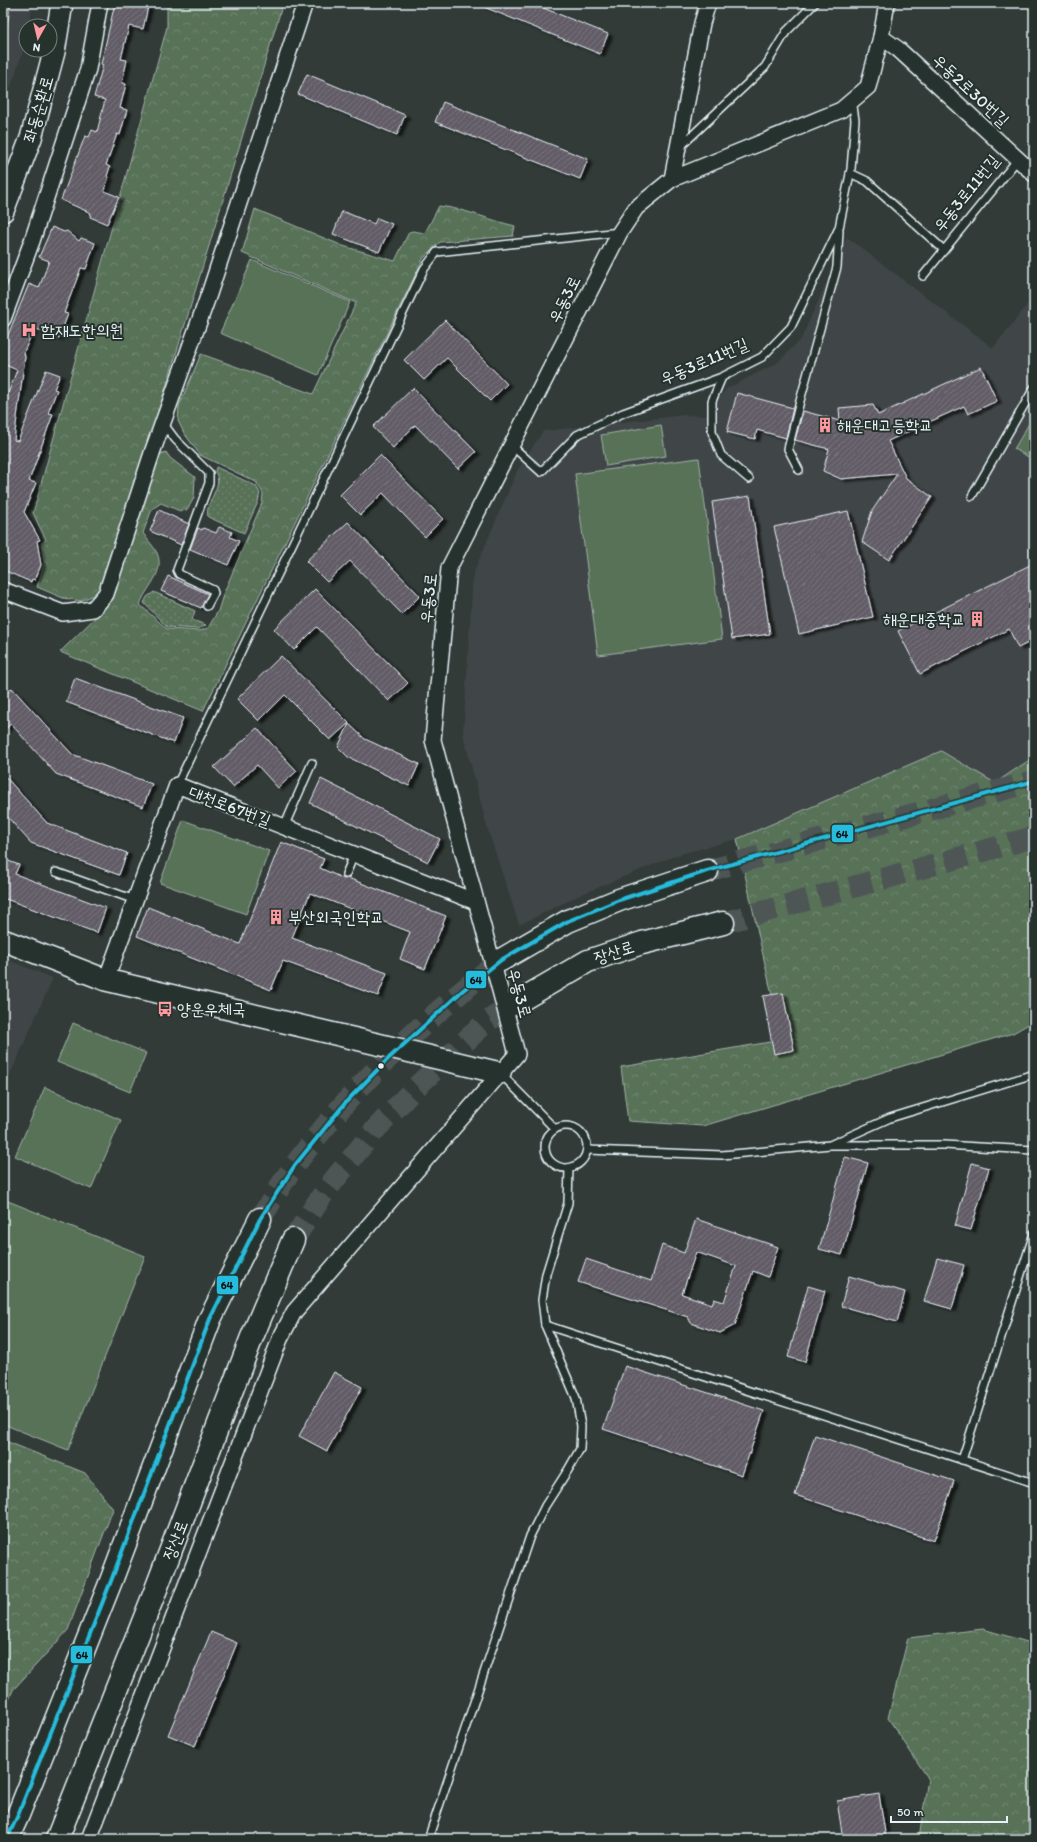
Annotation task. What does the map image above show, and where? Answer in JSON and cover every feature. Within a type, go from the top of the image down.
[{"type":"highway","points":[[501,960],[568,922],[619,900],[707,871]]},
{"type":"highway","name":"장산로","points":[[514,1004],[588,961],[642,943],[723,922]]},
{"type":"highway","points":[[7,1839],[18,1815],[111,1581],[210,1319],[260,1219]]},
{"type":"highway","name":"장산로","points":[[57,1839],[153,1598],[252,1337],[293,1240]]},
{"type":"street","name":"좌동순환로","points":[[3,211],[31,138],[54,52],[62,3]]},
{"type":"street","points":[[3,319],[32,241],[88,69],[100,3]]},
{"type":"street","points":[[3,590],[63,613],[93,609],[106,594],[163,423],[209,294],[305,3]]},
{"type":"street","points":[[672,179],[702,23],[708,3]]},
{"type":"street","points":[[672,179],[842,110],[868,87],[881,37],[887,3]]},
{"type":"street","name":"우동2로30번길","points":[[881,37],[898,48],[1034,174]]},
{"type":"street","name":"우동3로","points":[[500,1073],[517,1054],[433,740],[449,568],[510,445],[620,232],[636,208],[672,179]]},
{"type":"street","name":"대천로67번길","points":[[106,980],[177,785],[476,902]]},
{"type":"street","points":[[3,940],[106,980],[500,1073],[294,1312],[280,1339],[89,1839]]},
{"type":"lane","points":[[678,149],[765,68],[786,32],[815,3]]},
{"type":"lane","name":"우동3로11번길","points":[[510,445],[541,472],[577,435],[623,413],[722,377],[762,357],[791,327],[839,228],[850,173],[855,120],[852,100]]},
{"type":"lane","name":"우동3로11번길","points":[[850,173],[867,181],[944,250],[1018,159]]},
{"type":"lane","points":[[799,470],[788,449],[837,267],[839,228]]},
{"type":"lane","points":[[177,785],[424,269],[436,252],[620,232]]},
{"type":"lane","points":[[923,276],[944,250]]},
{"type":"lane","points":[[722,377],[712,401],[712,432],[721,455],[749,479]]},
{"type":"lane","points":[[972,496],[1034,388]]},
{"type":"lane","points":[[163,423],[175,439],[209,473],[209,483],[177,570],[179,574],[213,590],[214,593],[207,606]]},
{"type":"lane","points":[[284,827],[312,763]]},
{"type":"lane","points":[[346,874],[354,855]]},
{"type":"lane","points":[[56,872],[135,900]]},
{"type":"lane","points":[[500,1073],[555,1129]]},
{"type":"lane","points":[[830,1145],[890,1118],[1034,1074]]},
{"type":"lane","points":[[569,1126],[581,1132],[587,1143],[587,1150],[581,1162],[569,1168],[556,1165],[547,1154],[545,1147],[547,1140],[555,1129],[569,1126]]},
{"type":"lane","points":[[587,1150],[722,1155],[830,1145],[944,1145],[1034,1150]]},
{"type":"lane","points":[[438,1839],[428,1837],[530,1536],[545,1506],[580,1449],[582,1426],[576,1398],[545,1325],[542,1300],[546,1274],[568,1203],[569,1168]]},
{"type":"lane","points":[[962,1460],[1034,1233]]},
{"type":"lane","points":[[545,1325],[1034,1483]]},
{"type":"shaded area","points":[[3,3],[33,3],[30,18],[18,18],[18,58],[21,58],[3,109]]},
{"type":"shaded area","points":[[847,237],[993,348],[1034,296],[1034,757],[995,784],[941,751],[737,839],[677,855],[582,894],[519,925],[487,827],[463,734],[473,574],[517,471],[543,431],[684,415],[707,416],[726,389],[777,363],[801,339]]},
{"type":"shaded area","points":[[3,958],[53,978],[3,1091]]},
{"type":"green space","points":[[3,3],[11,3],[3,50]]},
{"type":"green space","points":[[167,3],[283,3],[109,574],[98,593],[81,601],[63,598],[37,587],[44,563],[41,543],[46,540],[33,513],[167,27]]},
{"type":"green space","points":[[439,206],[449,207],[515,226],[513,236],[440,242],[423,259],[203,711],[60,652],[109,604],[160,454],[166,452],[170,458],[195,477],[194,498],[187,510],[180,511],[161,503],[152,509],[143,533],[157,553],[159,567],[154,580],[140,605],[167,629],[200,631],[208,628],[218,611],[223,595],[262,503],[263,493],[256,482],[200,455],[184,433],[178,421],[179,406],[201,354],[313,394],[356,303],[242,253],[255,209],[343,246],[395,261],[409,232],[413,231],[425,233]]},
{"type":"green space","points":[[252,260],[350,302],[318,375],[220,333]]},
{"type":"green space","points":[[1034,415],[1034,460],[1014,449]]},
{"type":"green space","points":[[661,425],[666,456],[606,466],[601,435]]},
{"type":"green space","points":[[699,458],[722,639],[598,655],[575,474]]},
{"type":"green space","points":[[216,467],[256,486],[260,493],[258,502],[244,533],[208,517],[209,506],[218,483],[215,472]]},
{"type":"green space","points":[[154,592],[195,611],[192,620],[206,625],[198,629],[167,627],[144,603],[147,597]]},
{"type":"green space","points":[[941,751],[995,783],[1034,757],[1034,1021],[1013,1033],[703,1126],[628,1121],[621,1067],[782,1040],[737,839]]},
{"type":"green space","points":[[183,820],[269,851],[246,914],[160,883]]},
{"type":"green space","points":[[73,1023],[146,1053],[130,1092],[57,1062]]},
{"type":"green space","points":[[45,1087],[121,1120],[91,1189],[15,1156]]},
{"type":"green space","points":[[3,1199],[145,1256],[68,1450],[3,1424]]},
{"type":"green space","points":[[3,1440],[85,1473],[113,1509],[68,1630],[13,1690],[3,1714]]},
{"type":"green space","points":[[983,1629],[1034,1644],[1034,1839],[919,1839],[928,1778],[888,1718],[908,1638]]},
{"type":"building","points":[[115,3],[127,3],[148,7],[143,29],[129,26],[121,59],[127,60],[122,83],[126,84],[120,108],[127,110],[120,135],[117,134],[106,165],[110,167],[107,176],[109,177],[104,191],[119,197],[107,224],[90,217],[91,213],[61,200],[85,136],[89,137],[92,130],[97,132],[105,100],[94,97],[103,65],[101,64]]},
{"type":"building","points":[[474,3],[531,3],[608,34],[600,54]]},
{"type":"building","points":[[307,74],[405,115],[397,135],[298,94]]},
{"type":"building","points":[[443,102],[588,159],[580,179],[435,122]]},
{"type":"building","points":[[342,211],[374,224],[377,218],[392,224],[379,252],[333,234]]},
{"type":"building","points":[[52,227],[64,232],[67,231],[79,241],[81,238],[95,243],[86,269],[81,268],[64,313],[68,314],[59,338],[34,328],[24,352],[25,357],[14,440],[18,441],[46,370],[60,375],[54,389],[57,390],[48,413],[53,414],[29,481],[36,483],[24,512],[40,540],[37,541],[41,565],[35,580],[32,579],[31,582],[3,570],[3,395],[7,396],[17,370],[3,364],[3,347],[29,284],[39,288],[49,261],[39,257]]},
{"type":"building","points":[[445,320],[507,384],[490,401],[447,358],[424,380],[404,360]]},
{"type":"building","name":"해운대고등학교","points":[[981,367],[997,401],[968,414],[964,406],[888,441],[906,478],[932,497],[889,560],[862,542],[872,511],[897,474],[841,479],[823,471],[829,449],[795,440],[803,411],[840,421],[839,408],[873,405],[878,415]]},
{"type":"building","points":[[413,388],[476,452],[458,469],[415,425],[393,448],[373,427]]},
{"type":"building","points":[[737,393],[793,408],[786,438],[757,430],[755,439],[727,432]]},
{"type":"building","points":[[380,455],[443,519],[425,537],[383,493],[360,515],[340,495]]},
{"type":"building","points":[[750,496],[770,634],[732,639],[712,502]]},
{"type":"building","points":[[159,510],[189,524],[181,545],[150,531]]},
{"type":"building","points":[[848,511],[873,617],[799,634],[774,527]]},
{"type":"building","points":[[348,522],[420,596],[402,614],[350,561],[327,582],[306,561]]},
{"type":"building","points":[[219,527],[232,532],[230,537],[239,541],[228,565],[190,549],[198,528],[202,530],[203,528],[216,533]]},
{"type":"building","name":"해운대중학교","points":[[1034,563],[1034,640],[1018,648],[1009,629],[920,674],[898,631]]},
{"type":"building","points":[[168,576],[208,594],[201,608],[161,591]]},
{"type":"building","points":[[315,589],[408,683],[389,701],[317,627],[294,650],[274,629]]},
{"type":"building","points":[[281,656],[349,723],[330,740],[285,695],[259,721],[237,699]]},
{"type":"building","points":[[75,678],[183,718],[174,743],[66,702]]},
{"type":"building","points":[[12,688],[72,754],[152,784],[143,807],[56,774],[11,724],[3,731],[3,696]]},
{"type":"building","points":[[349,724],[365,739],[419,764],[409,786],[348,757],[338,747]]},
{"type":"building","points":[[257,728],[297,771],[278,788],[257,765],[233,787],[214,767]]},
{"type":"building","points":[[3,774],[47,823],[127,853],[119,875],[31,843],[3,812]]},
{"type":"building","points":[[321,779],[440,839],[428,862],[310,803]]},
{"type":"building","points":[[281,842],[324,859],[320,868],[344,879],[348,878],[446,916],[425,969],[400,959],[410,932],[310,893],[292,938],[387,973],[378,996],[283,961],[271,990],[137,936],[148,907],[240,944]]},
{"type":"building","points":[[3,859],[19,865],[15,874],[106,908],[97,933],[6,899],[3,903]]},
{"type":"building","points":[[783,993],[794,1050],[774,1054],[763,996]]},
{"type":"building","points":[[845,1157],[868,1163],[842,1255],[819,1249]]},
{"type":"building","points":[[972,1163],[989,1168],[971,1230],[955,1226]]},
{"type":"building","points":[[696,1219],[778,1247],[768,1277],[753,1271],[735,1325],[720,1333],[691,1323],[688,1317],[578,1282],[586,1259],[651,1281],[662,1245],[684,1253]],"holes":[[[696,1252],[736,1266],[724,1302],[714,1299],[712,1304],[682,1294]]]},
{"type":"building","points":[[937,1258],[964,1265],[952,1309],[924,1301]]},
{"type":"building","points":[[849,1276],[905,1292],[897,1322],[841,1306]]},
{"type":"building","points":[[808,1286],[825,1291],[805,1362],[788,1357]]},
{"type":"building","points":[[625,1366],[764,1411],[742,1475],[603,1429]]},
{"type":"building","points":[[334,1372],[362,1387],[327,1451],[299,1436]]},
{"type":"building","points":[[815,1435],[954,1481],[934,1541],[795,1495]]},
{"type":"building","points":[[211,1632],[237,1643],[195,1746],[168,1735]]},
{"type":"building","points":[[879,1794],[886,1839],[843,1839],[837,1801]]},
{"type":"tunnel","points":[[707,871],[1034,781]]},
{"type":"tunnel","points":[[723,923],[1034,837]]},
{"type":"tunnel","points":[[260,1219],[286,1178],[317,1136],[365,1082],[418,1030],[473,982],[501,960]]},
{"type":"tunnel","points":[[293,1240],[325,1191],[374,1131],[413,1090],[485,1023],[514,1004]]},
{"type":"transit line","name":"64","points":[[7,1839],[18,1815],[111,1581],[210,1319],[260,1219],[295,1165],[346,1102],[388,1059],[462,991],[501,960],[568,921],[619,900],[707,871],[1034,781]]},
{"type":"place","name":"함재도한의원","points":[[29,330]]},
{"type":"place","name":"해운대고등학교","points":[[825,425]]},
{"type":"place","name":"해운대중학교","points":[[977,619]]},
{"type":"place","name":"부산외국인학교","points":[[276,917]]},
{"type":"place","name":"양운우체국","points":[[165,1009]]}]
